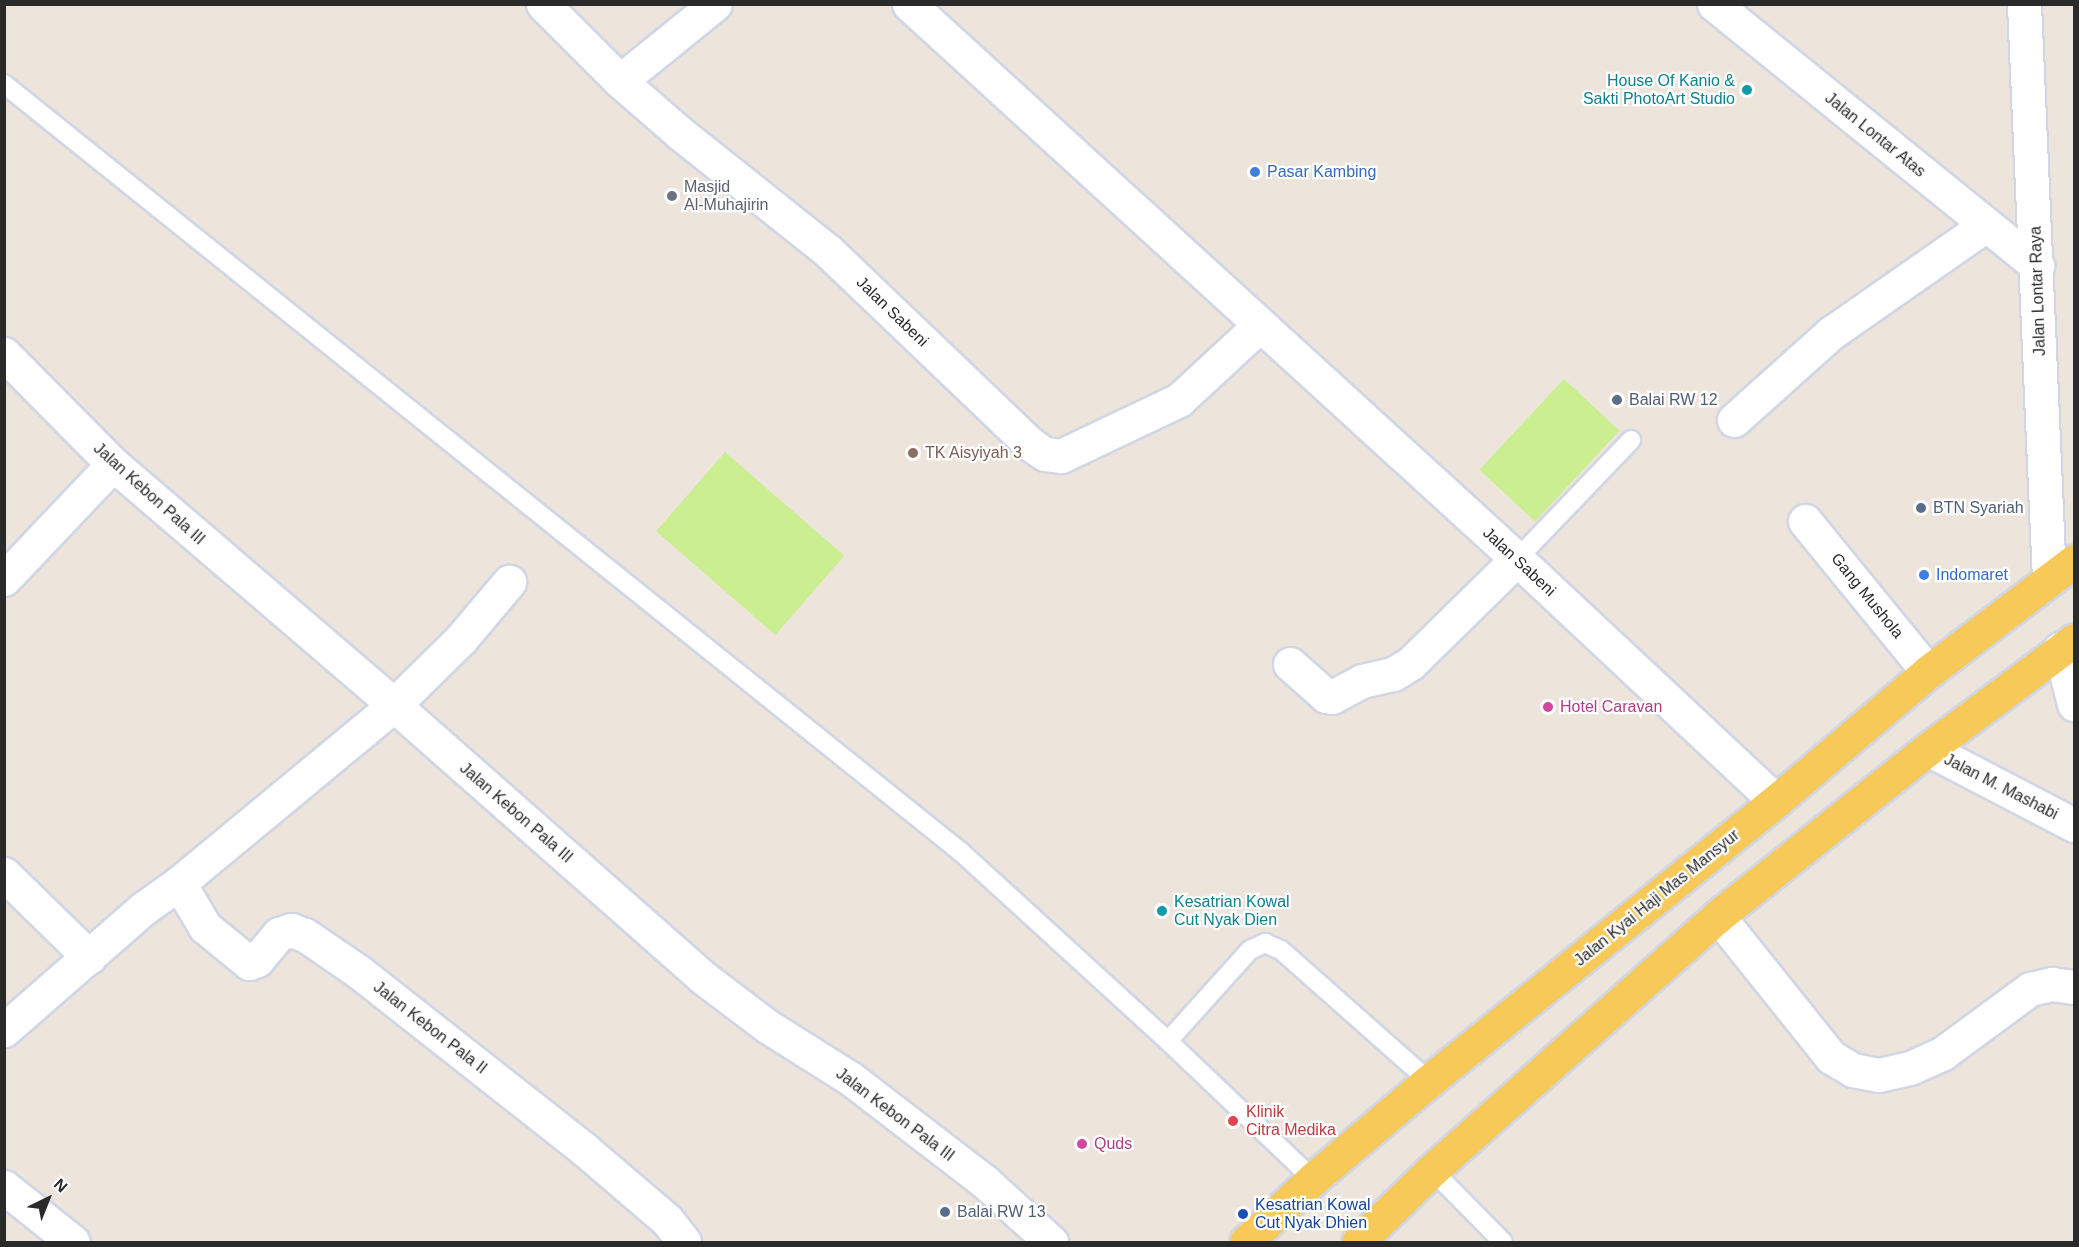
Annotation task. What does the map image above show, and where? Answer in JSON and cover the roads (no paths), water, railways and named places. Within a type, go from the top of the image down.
[{"type":"main road","name":"Jalan Kyai Haji Mas Mansyur","points":[[1246,1242],[1313,1179],[1429,1081],[1776,801],[1928,672],[2062,570]]},
{"type":"main road","points":[[1358,1242],[1432,1170],[1718,916],[1928,749],[2067,644]]},
{"type":"street","name":"Jalan Sabeni","points":[[543,4],[621,81],[681,134],[828,251],[1030,444],[1045,454],[1061,456],[1179,400],[1260,326]]},
{"type":"street","points":[[621,81],[715,4]]},
{"type":"street","name":"Jalan Sabeni","points":[[909,4],[1517,559],[1776,801]]},
{"type":"street","name":"Jalan Lontar Atas","points":[[1714,4],[2037,266]]},
{"type":"street","name":"Jalan Lontar Raya","points":[[2024,4],[2037,266],[2062,570]]},
{"type":"street","points":[[1734,420],[1831,333],[1986,225]]},
{"type":"street","name":"Jalan Kebon Pala III","points":[[4,354],[113,464],[394,705],[701,976],[767,1026],[850,1079],[984,1181],[1051,1242]]},
{"type":"street","points":[[4,579],[113,464]]},
{"type":"street","name":"Gang Mushola","points":[[1805,521],[1928,672]]},
{"type":"street","points":[[1290,664],[1326,696],[1332,697],[1362,681],[1393,674],[1411,663],[1517,559]]},
{"type":"street","points":[[4,1030],[144,908],[179,883],[394,705],[461,639],[509,582]]},
{"type":"street","points":[[2067,644],[2074,704]]},
{"type":"street","name":"Jalan M. Mashabi","points":[[1928,749],[2074,825]]},
{"type":"street","points":[[4,874],[89,957]]},
{"type":"street","name":"Jalan Kebon Pala II","points":[[179,883],[205,927],[249,963],[257,960],[279,934],[291,930],[305,935],[359,972],[585,1150],[668,1220],[684,1242]]},
{"type":"street","points":[[1718,916],[1831,1057],[1853,1070],[1879,1075],[1910,1068],[1943,1053],[2030,989],[2052,984],[2074,987]]},
{"type":"street","points":[[4,1187],[73,1242]]},
{"type":"lane","points":[[4,84],[962,853],[1168,1041],[1313,1179]]},
{"type":"lane","points":[[1517,559],[1631,440]]},
{"type":"lane","points":[[1168,1041],[1250,950],[1265,943],[1281,950],[1429,1081]]},
{"type":"lane","points":[[1432,1170],[1503,1242]]},
{"type":"place","name":"House Of Kanio & Sakti PhotoArt Studio","points":[[1747,90]]},
{"type":"place","name":"Pasar Kambing","points":[[1255,172]]},
{"type":"place","name":"Masjid Al-Muhajirin","points":[[672,196]]},
{"type":"place","name":"Balai RW 12","points":[[1617,400]]},
{"type":"place","name":"TK Aisyiyah 3","points":[[913,453]]},
{"type":"place","name":"BTN Syariah","points":[[1921,508]]},
{"type":"place","name":"Indomaret","points":[[1924,575]]},
{"type":"place","name":"Hotel Caravan","points":[[1548,707]]},
{"type":"place","name":"Kesatrian Kowal Cut Nyak Dien","points":[[1162,911]]},
{"type":"place","name":"Klinik Citra Medika","points":[[1233,1121]]},
{"type":"place","name":"Quds","points":[[1082,1144]]},
{"type":"place","name":"Balai RW 13","points":[[945,1212]]},
{"type":"place","name":"Kesatrian Kowal Cut Nyak Dhien","points":[[1243,1214]]}]
